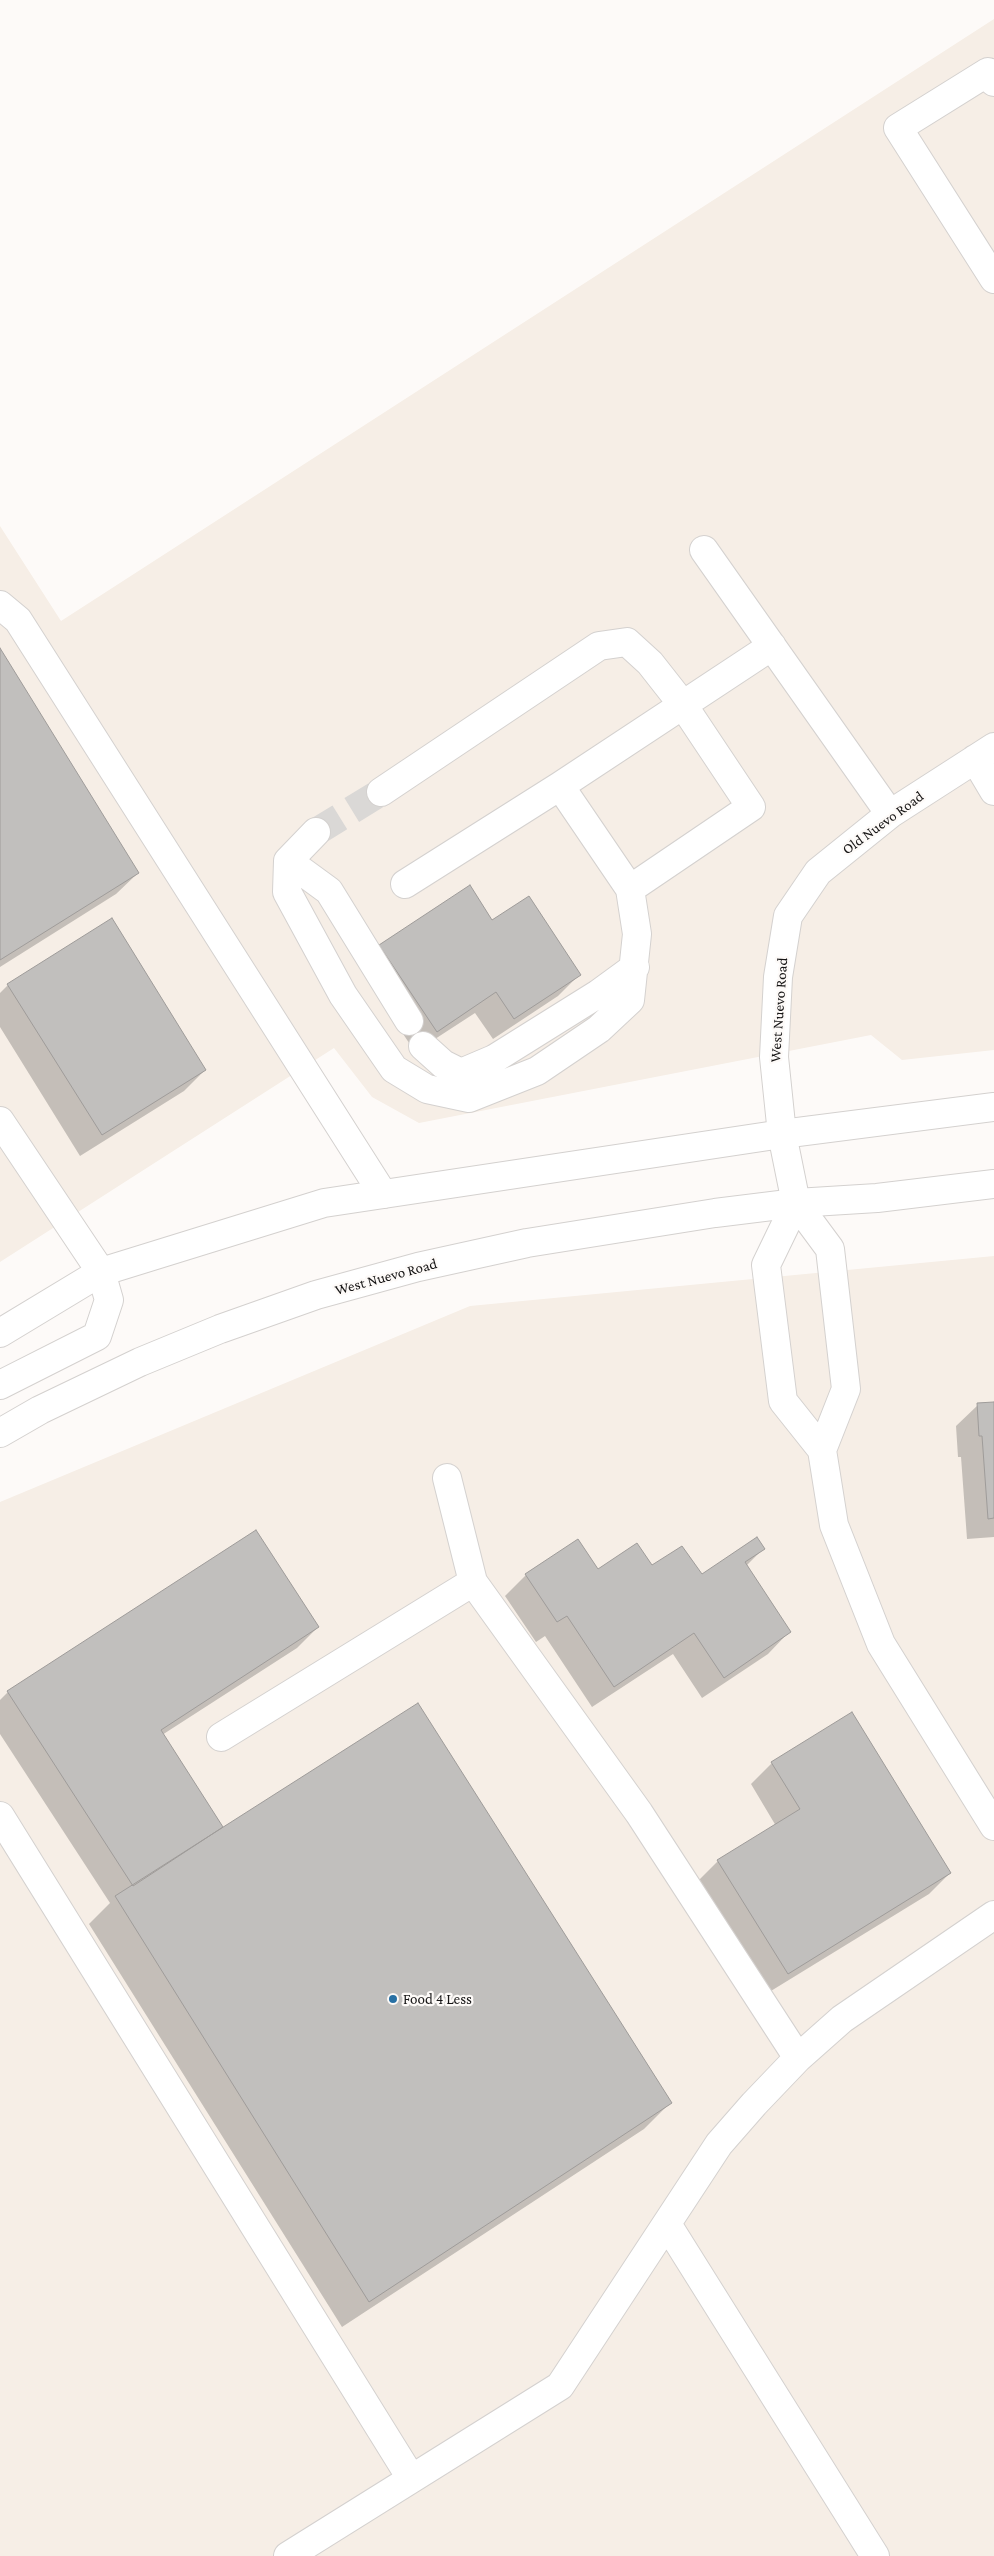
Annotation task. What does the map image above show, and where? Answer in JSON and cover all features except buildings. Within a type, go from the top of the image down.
[{"type":"main road","points":[[992,72],[898,128],[994,277]]},
{"type":"main road","points":[[704,550],[890,814]]},
{"type":"main road","points":[[0,605],[18,620],[383,1194]]},
{"type":"main road","points":[[381,792],[599,646],[627,642],[650,663],[683,705],[751,807],[630,890]]},
{"type":"main road","points":[[405,884],[560,786],[772,646]]},
{"type":"main road","points":[[984,753],[994,791]]},
{"type":"main road","name":"Old Nuevo Road","points":[[788,916],[818,872],[890,814],[984,753]]},
{"type":"main road","points":[[316,832],[288,861],[287,892],[343,995],[394,1069],[427,1089],[468,1098],[537,1071],[599,1029],[630,1000],[637,934],[630,890],[560,786]]},
{"type":"main road","points":[[288,861],[329,891],[409,1021]]},
{"type":"main road","name":"West Nuevo Road","points":[[788,916],[778,977],[774,1057],[782,1134],[796,1203]]},
{"type":"main road","points":[[423,1046],[443,1064],[461,1073],[494,1059],[598,994],[635,967]]},
{"type":"main road","points":[[0,1333],[101,1272],[324,1203],[782,1134],[994,1107]]},
{"type":"main road","points":[[0,1121],[101,1272],[108,1300],[97,1336],[0,1385]]},
{"type":"main road","name":"West Nuevo Road","points":[[0,1432],[40,1410],[140,1362],[220,1328],[316,1295],[418,1267],[527,1243],[715,1213],[796,1203],[877,1198],[994,1184]]},
{"type":"main road","points":[[822,1450],[846,1390],[830,1249],[796,1203],[766,1265],[783,1401],[822,1450],[834,1525],[881,1644],[994,1826]]},
{"type":"main road","points":[[448,1478],[473,1582],[639,1813],[798,2058]]},
{"type":"main road","points":[[221,1737],[473,1582]]},
{"type":"main road","points":[[0,1816],[411,2478]]},
{"type":"main road","points":[[288,2556],[560,2386],[720,2144],[754,2104],[798,2058],[842,2019],[994,1915]]},
{"type":"main road","points":[[667,2224],[875,2556]]},
{"type":"shaded area","points":[[994,19],[994,1050],[902,1060],[871,1035],[419,1123],[372,1097],[334,1048],[0,1262],[0,526],[61,621]]},
{"type":"shaded area","points":[[994,1256],[994,2556],[0,2556],[0,1502],[470,1306]]},
{"type":"tunnel","points":[[316,832],[381,792]]},
{"type":"place","name":"Food 4 Less","points":[[393,1999]]}]
